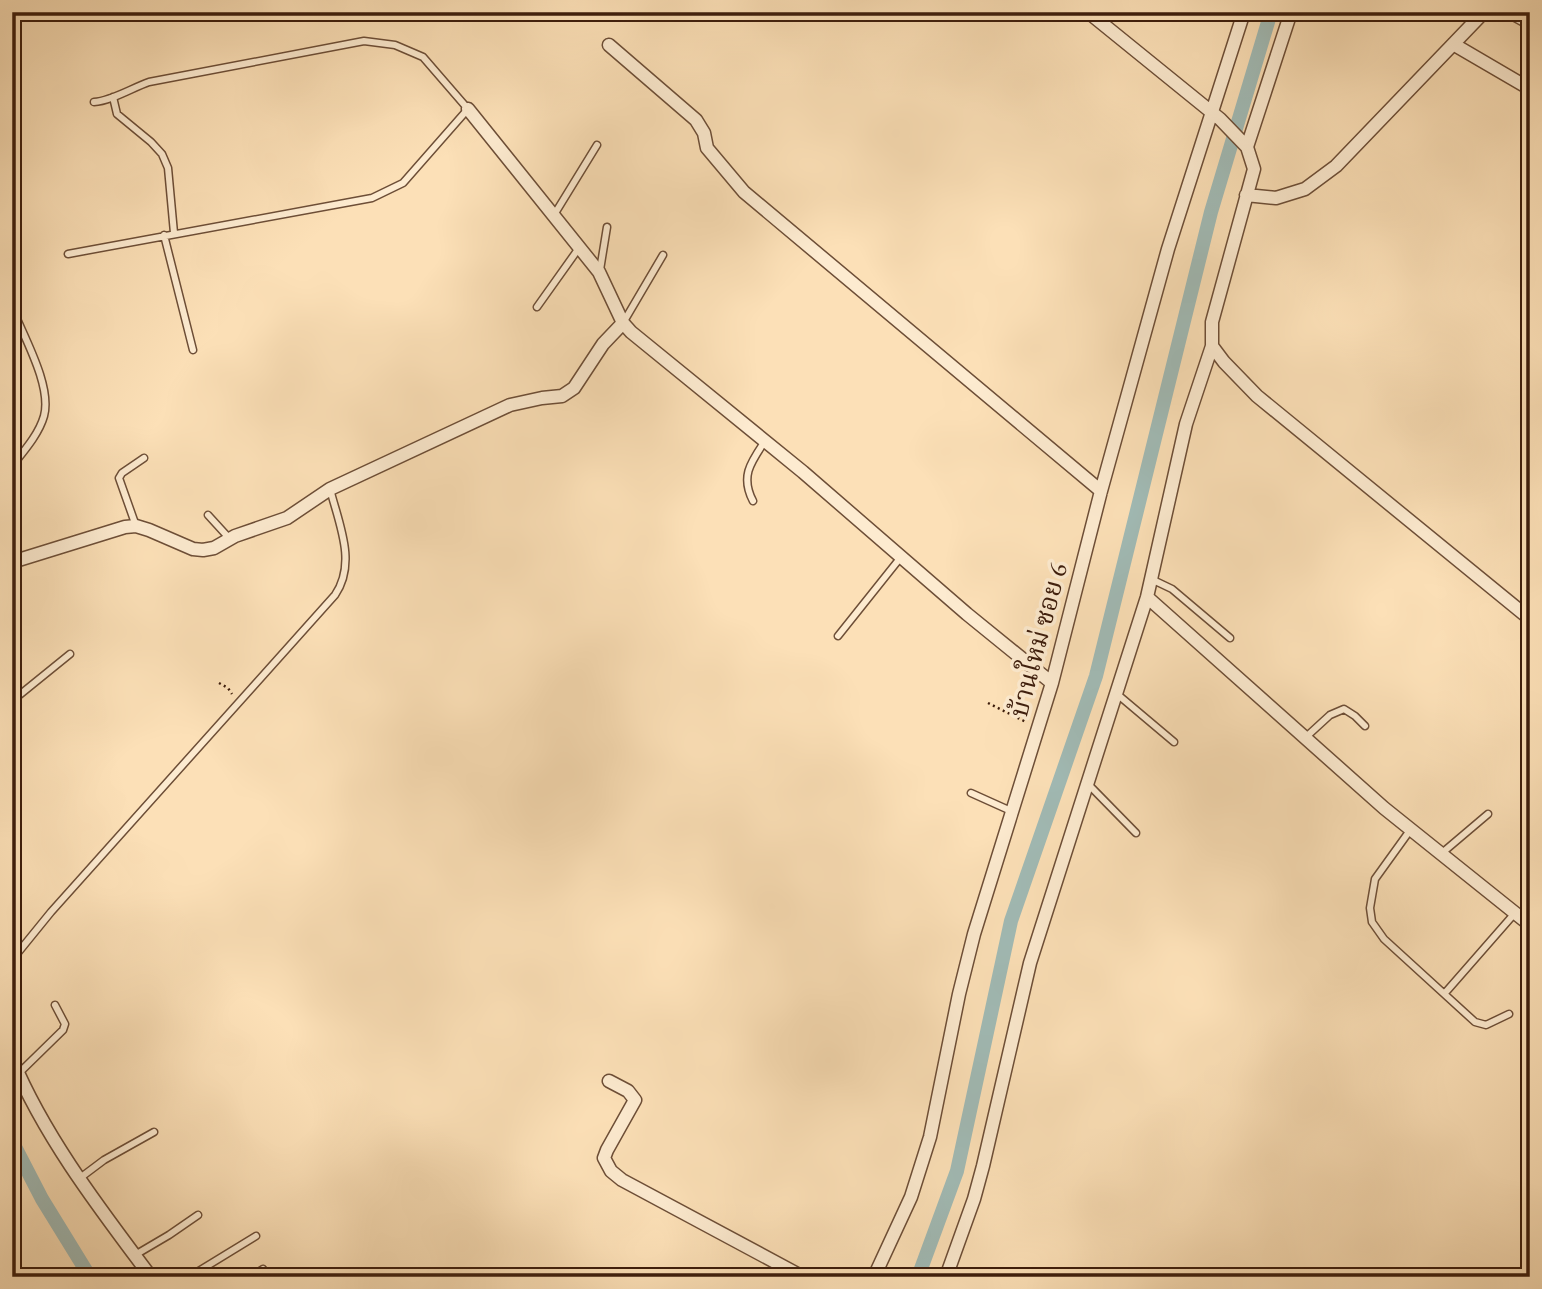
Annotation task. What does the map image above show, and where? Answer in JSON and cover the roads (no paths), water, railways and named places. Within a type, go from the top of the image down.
[{"type":"street","points":[[946,1277],[983,1166],[1030,963],[1147,597],[1186,424],[1212,346],[1212,322],[1254,169],[1243,143],[1216,115],[1088,12]]},
{"type":"street","name":"บ้านใหม่ ซอย 6","points":[[874,1277],[911,1197],[930,1137],[968,958],[1052,683],[1101,491],[1168,250],[1216,115],[1244,12]]},
{"type":"street","points":[[1243,143],[1291,12]]},
{"type":"street","points":[[1246,195],[1276,198],[1305,189],[1336,166],[1484,12]]},
{"type":"street","points":[[1510,12],[1530,23]]},
{"type":"street","points":[[1453,44],[1530,89]]},
{"type":"street","points":[[608,46],[696,120],[704,133],[707,148],[744,192],[1101,491]]},
{"type":"street","points":[[468,109],[599,272],[623,323],[631,332],[765,441],[981,627],[1052,683]]},
{"type":"street","points":[[12,562],[103,533],[136,526],[193,549],[214,548],[230,539],[288,518],[330,489],[510,405],[562,396],[574,388],[603,344],[623,323]]},
{"type":"street","points":[[1212,346],[1257,396],[1530,619]]},
{"type":"street","points":[[1147,597],[1304,738],[1530,925]]},
{"type":"street","points":[[12,1059],[54,1139],[151,1277]]},
{"type":"street","points":[[608,1081],[628,1091],[635,1100],[604,1158],[611,1171],[668,1206],[803,1277]]},
{"type":"lane","points":[[68,254],[372,198],[403,183],[468,109],[423,57],[395,45],[365,41],[149,82],[123,91],[106,101],[94,102]]},
{"type":"lane","points":[[113,97],[117,114],[162,154],[168,168],[174,233]]},
{"type":"lane","points":[[554,215],[597,145]]},
{"type":"lane","points":[[599,272],[607,227]]},
{"type":"lane","points":[[164,235],[193,350]]},
{"type":"lane","points":[[537,307],[579,248]]},
{"type":"lane","points":[[623,323],[663,255]]},
{"type":"lane","points":[[12,466],[30,444],[44,416],[46,398],[14,312]]},
{"type":"lane","points":[[753,501],[747,489],[747,475],[750,463],[765,441]]},
{"type":"lane","points":[[136,526],[119,478],[144,458]]},
{"type":"lane","points":[[12,960],[51,912],[296,641],[344,582],[346,552],[330,489]]},
{"type":"lane","points":[[208,514],[230,539]]},
{"type":"lane","points":[[838,636],[901,557]]},
{"type":"lane","points":[[1151,579],[1172,589],[1230,638]]},
{"type":"lane","points":[[12,701],[70,654]]},
{"type":"lane","points":[[1115,693],[1174,741]]},
{"type":"lane","points":[[1304,738],[1329,715],[1344,709],[1365,726]]},
{"type":"lane","points":[[1086,782],[1136,833]]},
{"type":"lane","points":[[971,793],[1011,811]]},
{"type":"lane","points":[[1441,854],[1488,814]]},
{"type":"lane","points":[[1411,829],[1375,879],[1370,908],[1372,922],[1384,939],[1475,1022],[1486,1025],[1509,1014]]},
{"type":"lane","points":[[1445,993],[1515,913]]},
{"type":"lane","points":[[18,1074],[63,1030],[65,1024],[55,1005]]},
{"type":"lane","points":[[80,1178],[104,1160],[155,1132]]},
{"type":"lane","points":[[135,1255],[198,1215]]},
{"type":"lane","points":[[189,1277],[256,1236]]},
{"type":"lane","points":[[251,1277],[263,1269]]},
{"type":"waterway","points":[[918,1277],[957,1171],[1011,921],[1096,676],[1211,212],[1271,12]]},
{"type":"waterway","points":[[12,1141],[42,1199],[90,1277]]}]
